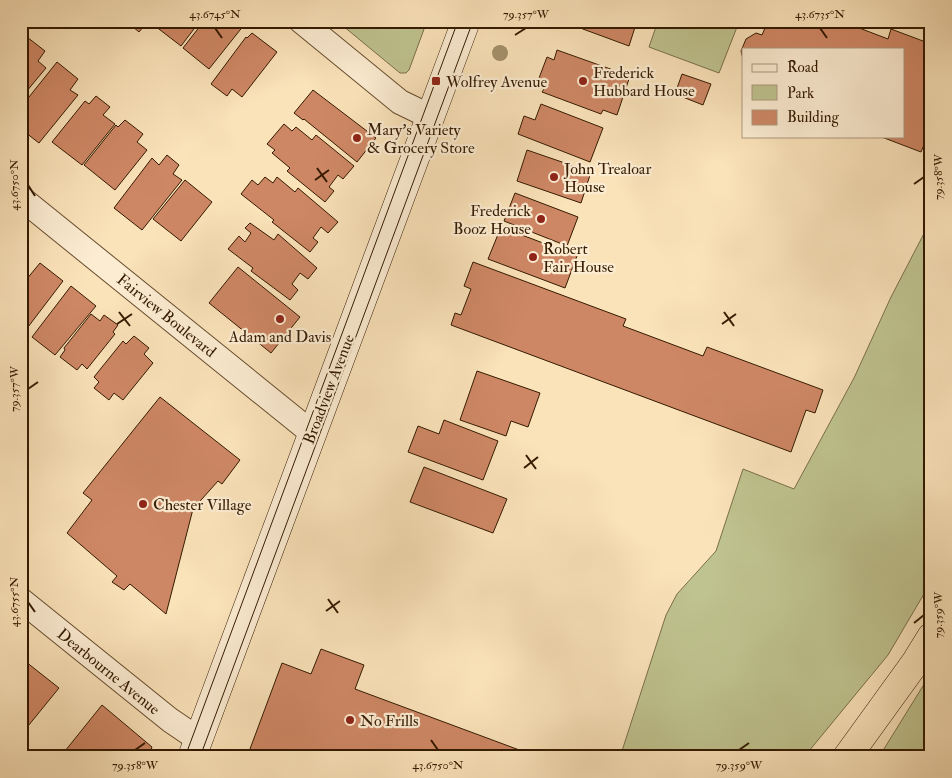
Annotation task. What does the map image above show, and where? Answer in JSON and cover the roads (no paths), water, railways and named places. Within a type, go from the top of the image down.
[{"type":"highway","points":[[847,757],[916,663],[931,637]]},
{"type":"main road","name":"Broadview Avenue","points":[[195,748],[466,21]]},
{"type":"street","points":[[301,21],[400,102],[431,117]]},
{"type":"street","name":"Fairview Boulevard","points":[[21,198],[312,433]]},
{"type":"street","name":"Dearbourne Avenue","points":[[21,600],[170,720],[195,748]]},
{"type":"tram line","points":[[185,757],[458,21]]},
{"type":"tram line","points":[[200,757],[473,21]]},
{"type":"place","name":"Wolfrey Avenue","points":[[436,81]]},
{"type":"place","name":"Frederick Hubbard House","points":[[583,81]]},
{"type":"place","name":"Mary's Variety & Grocery Store","points":[[357,138]]},
{"type":"place","name":"John Trealoar House","points":[[554,177]]},
{"type":"place","name":"Frederick Booz House","points":[[541,219]]},
{"type":"place","name":"Robert Fair House","points":[[533,257]]},
{"type":"place","name":"Adam and Davis","points":[[280,319]]},
{"type":"place","name":"Chester Village","points":[[143,504]]},
{"type":"place","name":"No Frills","points":[[350,720]]}]
